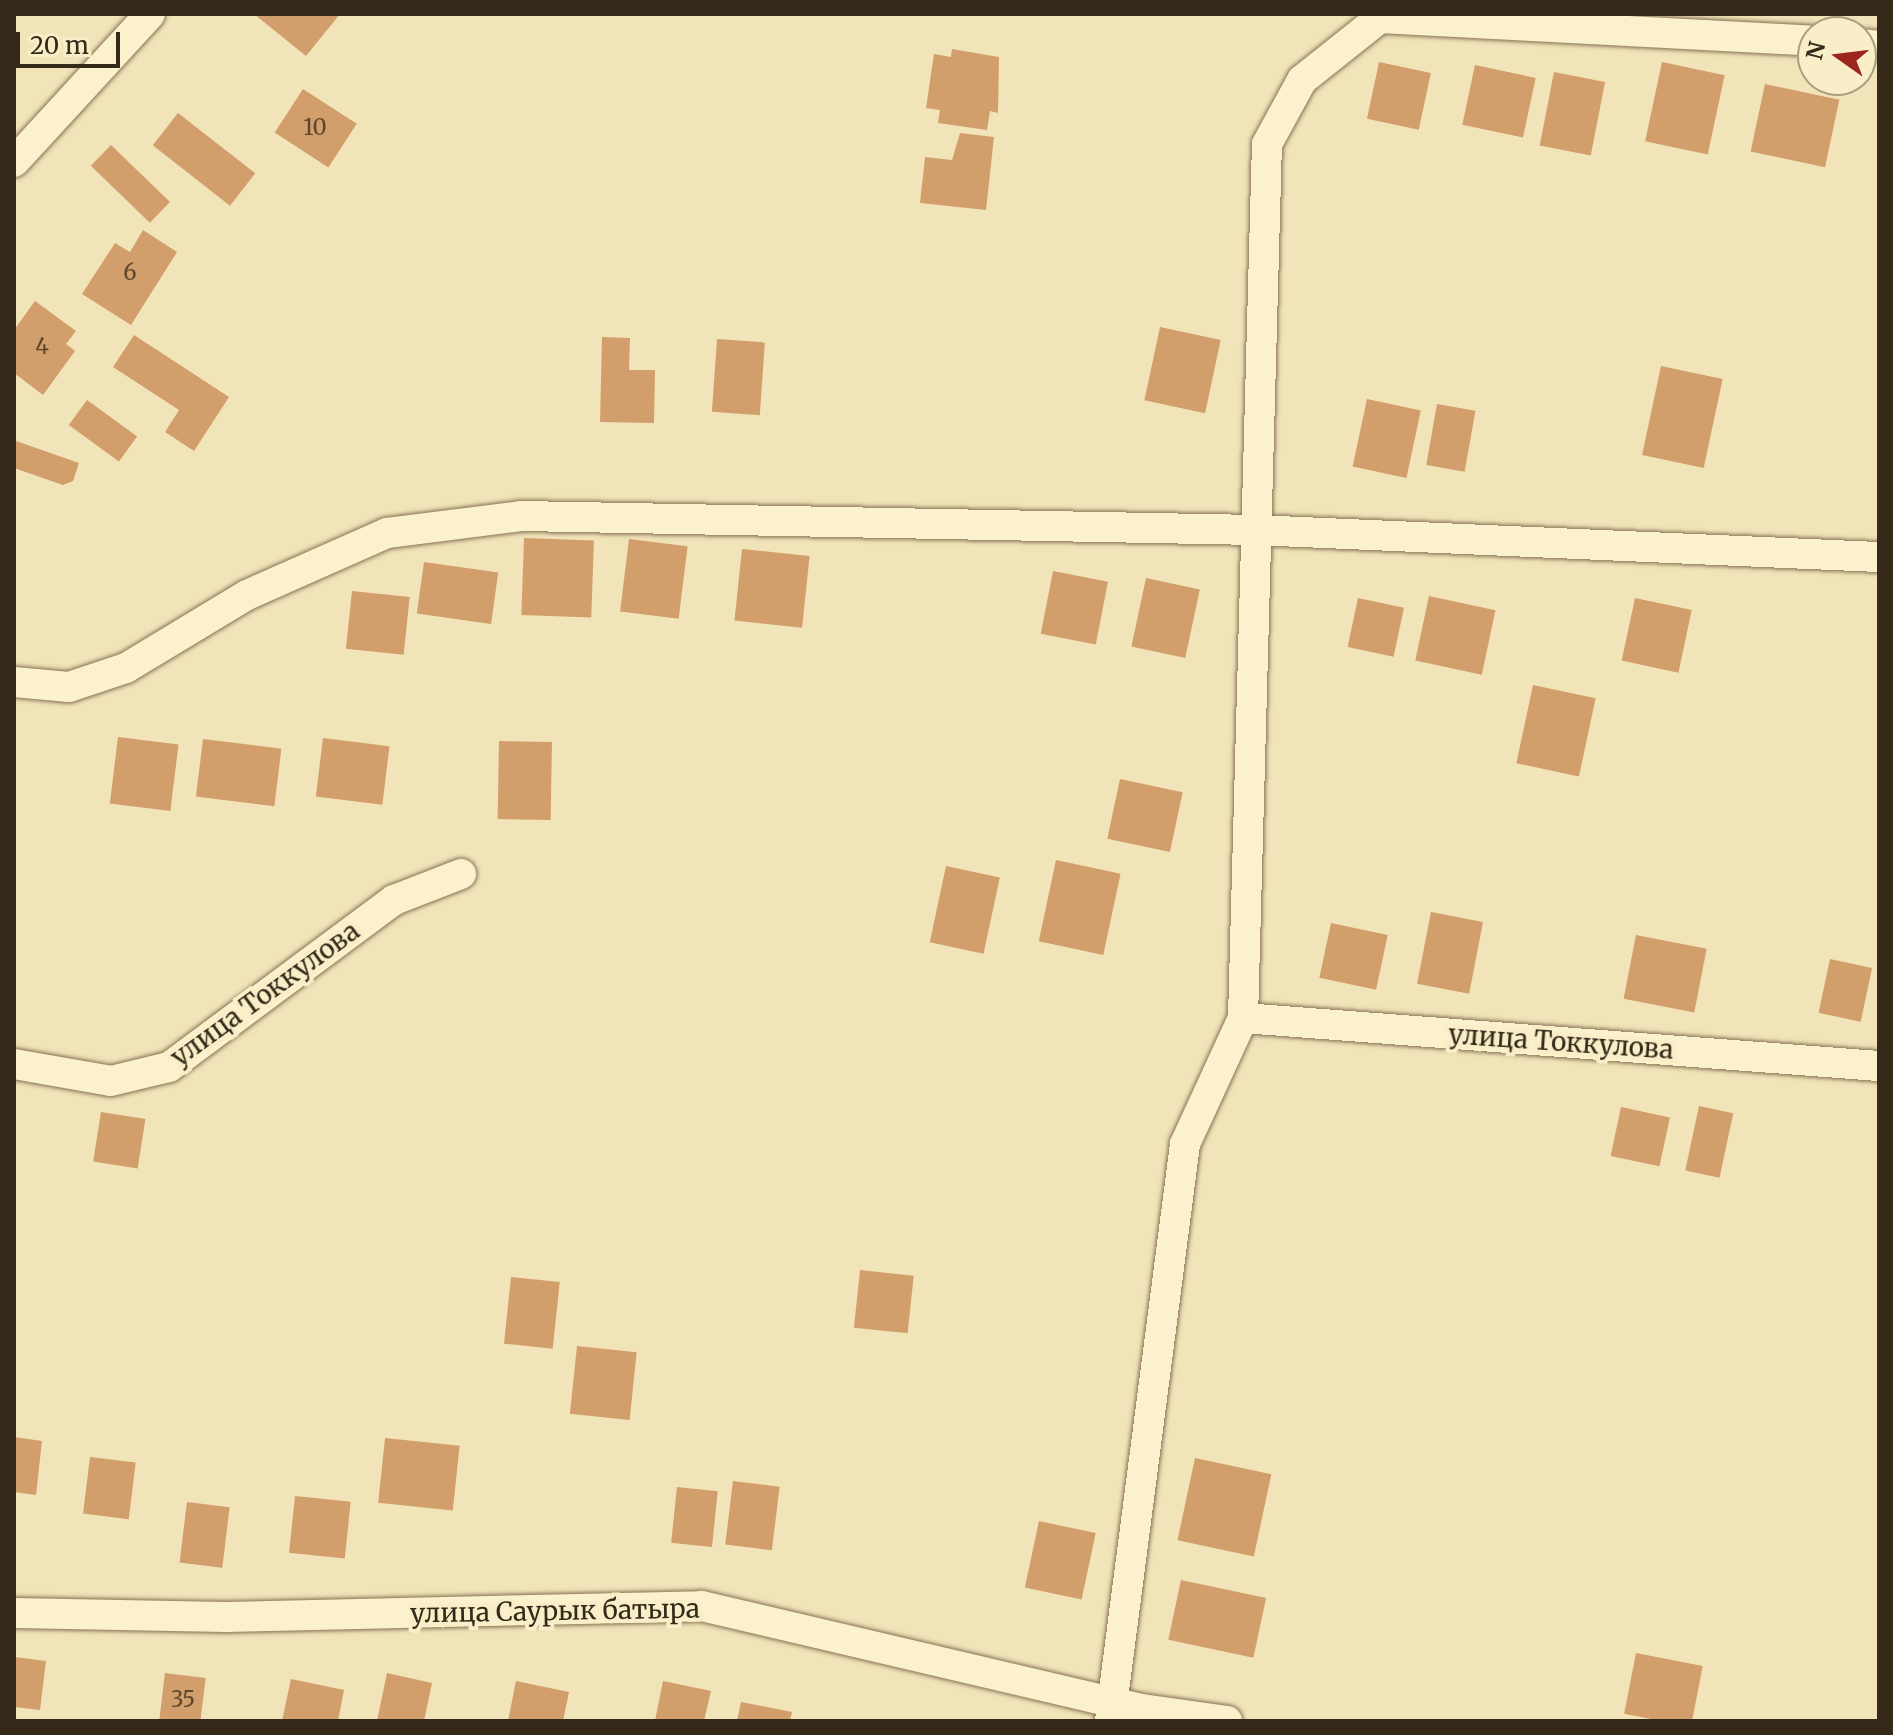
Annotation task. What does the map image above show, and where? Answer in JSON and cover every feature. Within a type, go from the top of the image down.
[{"type":"street","points":[[14,162],[150,14]]},
{"type":"street","points":[[1112,1712],[1185,1144],[1243,1018],[1267,144],[1302,80],[1380,18],[1797,40]]},
{"type":"street","points":[[14,682],[69,687],[126,668],[247,595],[387,533],[521,516],[1255,530],[1879,557]]},
{"type":"street","name":"улица Токкулова","points":[[14,1064],[111,1081],[169,1067],[394,900],[461,874]]},
{"type":"street","name":"улица Токкулова","points":[[1243,1018],[1879,1066]]},
{"type":"street","name":"улица Саурык батыра","points":[[14,1613],[226,1617],[702,1606],[1112,1712],[1227,1721]]},
{"type":"building","points":[[254,14],[340,14],[306,56]]},
{"type":"building","points":[[952,49],[999,57],[998,113],[990,111],[987,130],[938,123],[940,110],[926,108],[934,54],[951,57]]},
{"type":"building","points":[[1379,62],[1431,73],[1419,130],[1367,119]]},
{"type":"building","points":[[1662,62],[1725,75],[1708,155],[1645,141]]},
{"type":"building","points":[[1475,65],[1536,78],[1523,138],[1462,125]]},
{"type":"building","points":[[1554,72],[1605,82],[1591,156],[1540,146]]},
{"type":"building","points":[[1765,84],[1797,91],[1797,96],[1839,100],[1825,167],[1751,151]]},
{"type":"building","points":[[303,89],[357,124],[328,167],[275,133]]},
{"type":"building","points":[[178,113],[255,173],[230,206],[153,145]]},
{"type":"building","points":[[960,133],[994,137],[986,210],[920,203],[925,157],[952,160]]},
{"type":"building","points":[[111,145],[170,202],[150,223],[91,166]]},
{"type":"building","points":[[143,230],[177,252],[131,325],[82,294],[115,243],[130,252]]},
{"type":"building","points":[[35,301],[76,331],[66,344],[75,351],[43,395],[14,373],[14,330]]},
{"type":"building","points":[[1160,327],[1221,340],[1205,413],[1144,400]]},
{"type":"building","points":[[134,335],[229,397],[194,451],[165,432],[179,410],[113,367]]},
{"type":"building","points":[[602,337],[630,338],[629,370],[655,370],[654,423],[600,422]]},
{"type":"building","points":[[717,339],[765,342],[760,415],[712,412]]},
{"type":"building","points":[[1661,366],[1723,379],[1704,468],[1642,455]]},
{"type":"building","points":[[1367,399],[1421,410],[1406,478],[1353,466]]},
{"type":"building","points":[[87,400],[137,436],[119,462],[69,425]]},
{"type":"building","points":[[1437,404],[1475,411],[1465,472],[1426,465]]},
{"type":"building","points":[[16,441],[79,463],[73,481],[63,485],[14,468]]},
{"type":"building","points":[[524,538],[594,540],[591,617],[521,615]]},
{"type":"building","points":[[629,539],[688,546],[679,619],[620,611]]},
{"type":"building","points":[[742,549],[810,556],[802,628],[734,621]]},
{"type":"building","points":[[424,562],[498,572],[491,624],[417,613]]},
{"type":"building","points":[[1053,571],[1108,582],[1096,645],[1041,634]]},
{"type":"building","points":[[1146,578],[1200,589],[1185,658],[1131,646]]},
{"type":"building","points":[[352,591],[410,597],[404,655],[346,649]]},
{"type":"building","points":[[1429,596],[1496,610],[1482,675],[1415,661]]},
{"type":"building","points":[[1358,598],[1404,608],[1394,657],[1348,647]]},
{"type":"building","points":[[1635,598],[1692,610],[1678,673],[1622,661]]},
{"type":"building","points":[[1533,685],[1596,698],[1579,777],[1516,763]]},
{"type":"building","points":[[118,737],[179,744],[170,811],[110,804]]},
{"type":"building","points":[[323,738],[390,746],[382,805],[316,797]]},
{"type":"building","points":[[203,739],[281,749],[274,806],[196,797]]},
{"type":"building","points":[[499,741],[552,742],[551,820],[498,819]]},
{"type":"building","points":[[1120,779],[1183,792],[1170,852],[1107,839]]},
{"type":"building","points":[[1056,860],[1121,874],[1103,955],[1039,941]]},
{"type":"building","points":[[946,866],[1000,877],[984,954],[930,942]]},
{"type":"building","points":[[1431,912],[1483,922],[1469,994],[1417,984]]},
{"type":"building","points":[[1331,923],[1388,935],[1376,990],[1319,978]]},
{"type":"building","points":[[1636,935],[1707,949],[1694,1013],[1624,999]]},
{"type":"building","points":[[1830,959],[1872,968],[1861,1022],[1819,1013]]},
{"type":"building","points":[[1699,1106],[1733,1113],[1720,1178],[1685,1171]]},
{"type":"building","points":[[1621,1107],[1670,1117],[1660,1166],[1611,1156]]},
{"type":"building","points":[[101,1112],[145,1119],[138,1168],[93,1161]]},
{"type":"building","points":[[860,1270],[914,1276],[908,1333],[854,1328]]},
{"type":"building","points":[[511,1277],[560,1282],[553,1349],[504,1344]]},
{"type":"building","points":[[577,1346],[637,1352],[630,1420],[570,1414]]},
{"type":"building","points":[[14,1437],[42,1441],[36,1495],[14,1492]]},
{"type":"building","points":[[385,1438],[460,1446],[453,1510],[378,1503]]},
{"type":"building","points":[[90,1457],[136,1463],[129,1519],[83,1514]]},
{"type":"building","points":[[1195,1458],[1271,1474],[1254,1556],[1178,1540]]},
{"type":"building","points":[[733,1481],[780,1487],[772,1550],[725,1545]]},
{"type":"building","points":[[677,1487],[718,1491],[712,1547],[671,1543]]},
{"type":"building","points":[[295,1496],[351,1502],[345,1559],[289,1553]]},
{"type":"building","points":[[187,1502],[230,1507],[222,1568],[180,1563]]},
{"type":"building","points":[[1039,1521],[1096,1533],[1082,1600],[1025,1588]]},
{"type":"building","points":[[1181,1580],[1266,1598],[1253,1658],[1168,1640]]},
{"type":"building","points":[[1636,1653],[1703,1666],[1692,1721],[1661,1721],[1624,1714]]},
{"type":"building","points":[[14,1657],[46,1661],[40,1710],[14,1707]]},
{"type":"building","points":[[165,1673],[206,1678],[200,1721],[159,1721]]},
{"type":"building","points":[[387,1673],[432,1683],[424,1721],[377,1721]]},
{"type":"building","points":[[291,1679],[344,1690],[338,1721],[282,1721]]},
{"type":"building","points":[[516,1681],[569,1692],[563,1721],[508,1721]]},
{"type":"building","points":[[663,1681],[711,1691],[704,1721],[655,1721]]},
{"type":"building","points":[[741,1702],[792,1712],[790,1721],[737,1721]]}]
